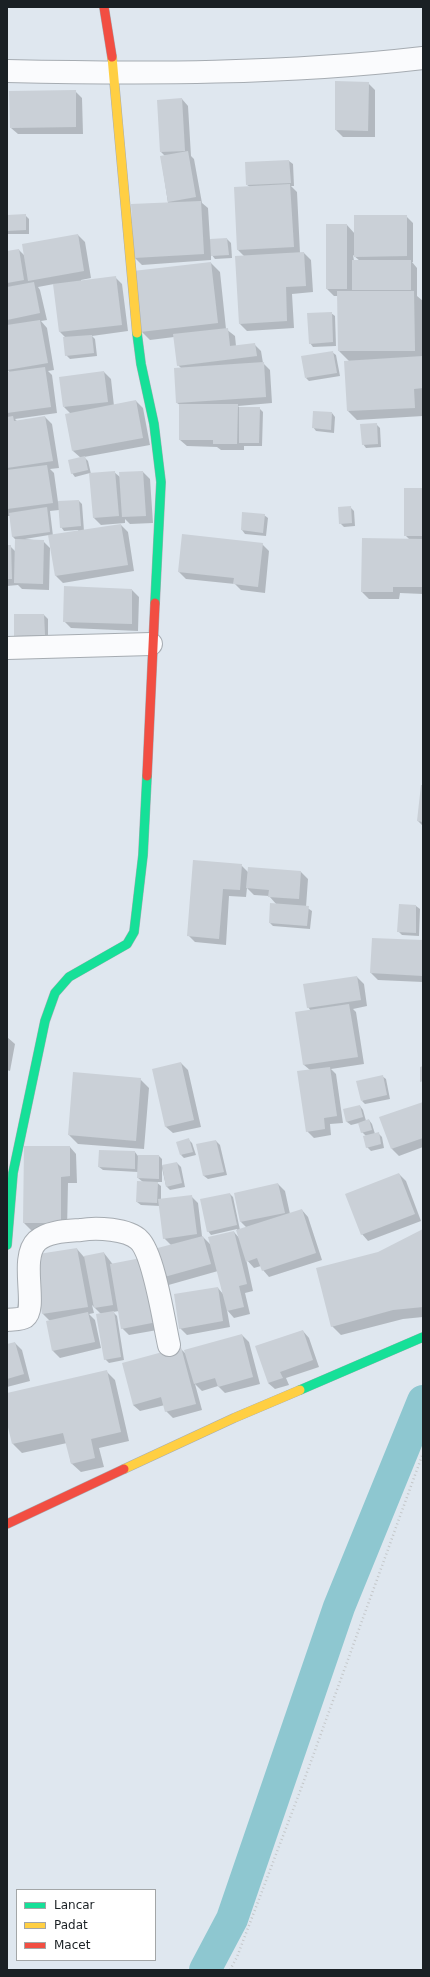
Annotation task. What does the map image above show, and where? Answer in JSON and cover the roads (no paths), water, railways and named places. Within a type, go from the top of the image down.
[{"type":"street","points":[[7,1245],[13,1173],[45,1021],[55,993],[69,977],[127,944],[134,932],[142,855],[151,644],[161,482],[154,424],[141,364],[132,289],[116,74],[104,7]]},
{"type":"street","points":[[7,71],[116,74],[293,69],[373,64],[423,58]]},
{"type":"street","points":[[7,648],[151,644]]},
{"type":"street","points":[[7,1320],[23,1318],[28,1314],[30,1307],[28,1278],[30,1253],[37,1241],[53,1234],[93,1228],[129,1233],[140,1241],[149,1258],[168,1345]]},
{"type":"street","points":[[7,1524],[234,1418],[423,1337]]},
{"type":"waterway","points":[[205,1970],[232,1919],[339,1607],[423,1401]]}]
